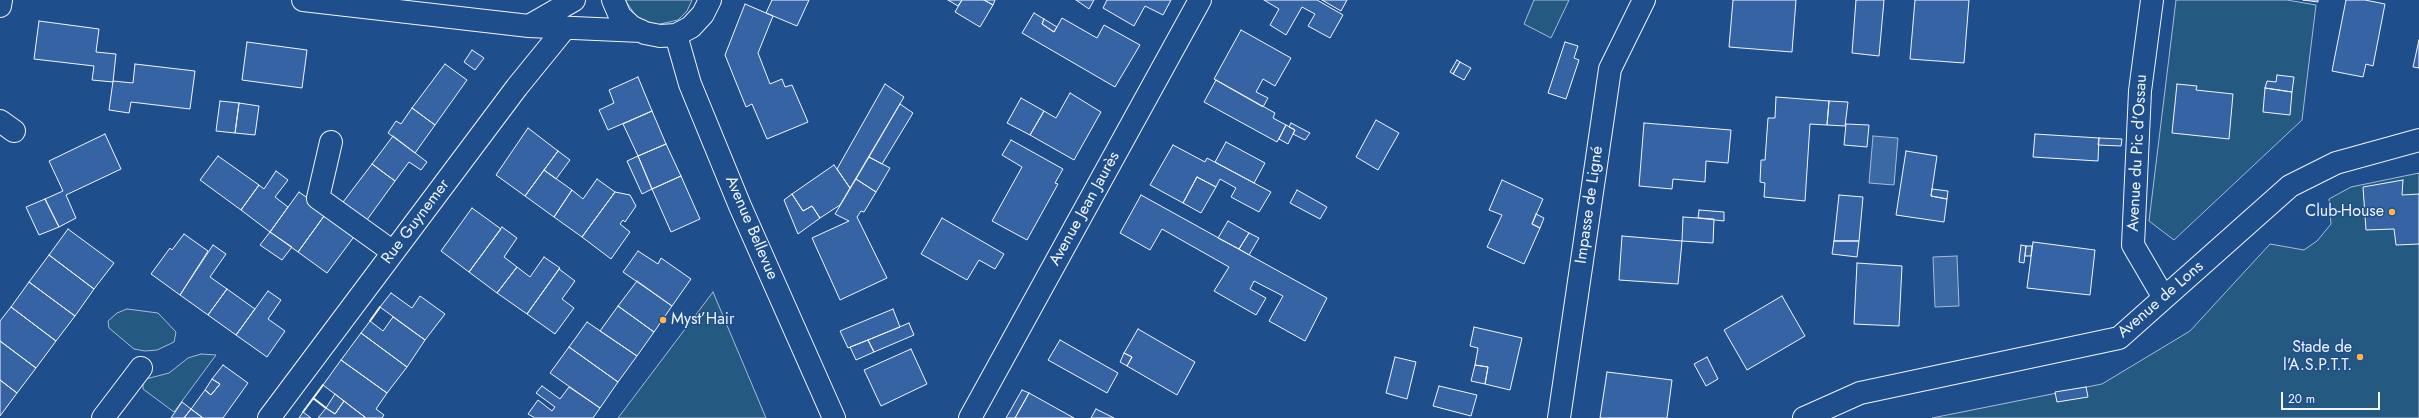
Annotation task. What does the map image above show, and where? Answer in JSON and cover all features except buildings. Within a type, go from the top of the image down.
[{"type":"street","points":[[0,6],[1,0]]},
{"type":"street","points":[[303,0],[530,26],[641,31]]},
{"type":"street","points":[[530,26],[574,0]]},
{"type":"street","points":[[613,0],[620,16],[632,27],[660,36],[676,35],[691,27],[703,14],[710,0]]},
{"type":"street","name":"Avenue Jean Jaurès","points":[[970,418],[1200,0]]},
{"type":"street","name":"Impasse de Ligné","points":[[1559,418],[1610,69],[1644,0]]},
{"type":"street","name":"Avenue du Pic d'Ossau","points":[[2152,0],[2140,91],[2133,245],[2164,298]]},
{"type":"street","name":"Rue Guynemer","points":[[269,418],[517,87],[565,28]]},
{"type":"street","name":"Avenue Bellevue","points":[[676,35],[690,84],[737,198],[834,418]]},
{"type":"street","name":"Avenue de Lons","points":[[1804,418],[1860,393],[2119,338],[2290,186],[2336,163],[2419,140]]},
{"type":"street","points":[[331,142],[318,198],[393,252]]},
{"type":"street","points":[[103,418],[141,368]]},
{"type":"shaded area","points":[[625,0],[692,0],[687,11],[678,20],[656,25],[645,22],[636,16]]},
{"type":"shaded area","points":[[1534,0],[1569,0],[1551,38],[1524,24]]},
{"type":"shaded area","points":[[2176,0],[2287,0],[2316,5],[2302,120],[2174,240],[2149,221]]},
{"type":"shaded area","points":[[1873,136],[1898,138],[1894,185],[1869,183]]},
{"type":"shaded area","points":[[2419,173],[2419,418],[1932,418],[2102,384],[2190,331],[2270,244],[2304,250],[2317,241],[2331,224],[2329,199],[2351,187]]},
{"type":"shaded area","points":[[1957,256],[1959,306],[1935,307],[1933,257]]},
{"type":"shaded area","points":[[713,292],[766,418],[618,418]]},
{"type":"shaded area","points":[[127,309],[158,313],[176,332],[174,342],[157,350],[145,351],[134,349],[109,328],[108,321],[117,313]]},
{"type":"shaded area","points":[[201,354],[216,355],[174,412],[143,389],[143,383],[146,379],[169,373],[188,358]]},
{"type":"wall","points":[[370,321],[380,307]]},
{"type":"wall","points":[[303,412],[323,385]]},
{"type":"wall","points":[[313,398],[326,408]]},
{"type":"place","name":"Club-House","points":[[2392,212]]},
{"type":"place","name":"Myst’Hair","points":[[663,320]]},
{"type":"place","name":"Stade de l'A.S.P.T.T.","points":[[2360,357]]}]
